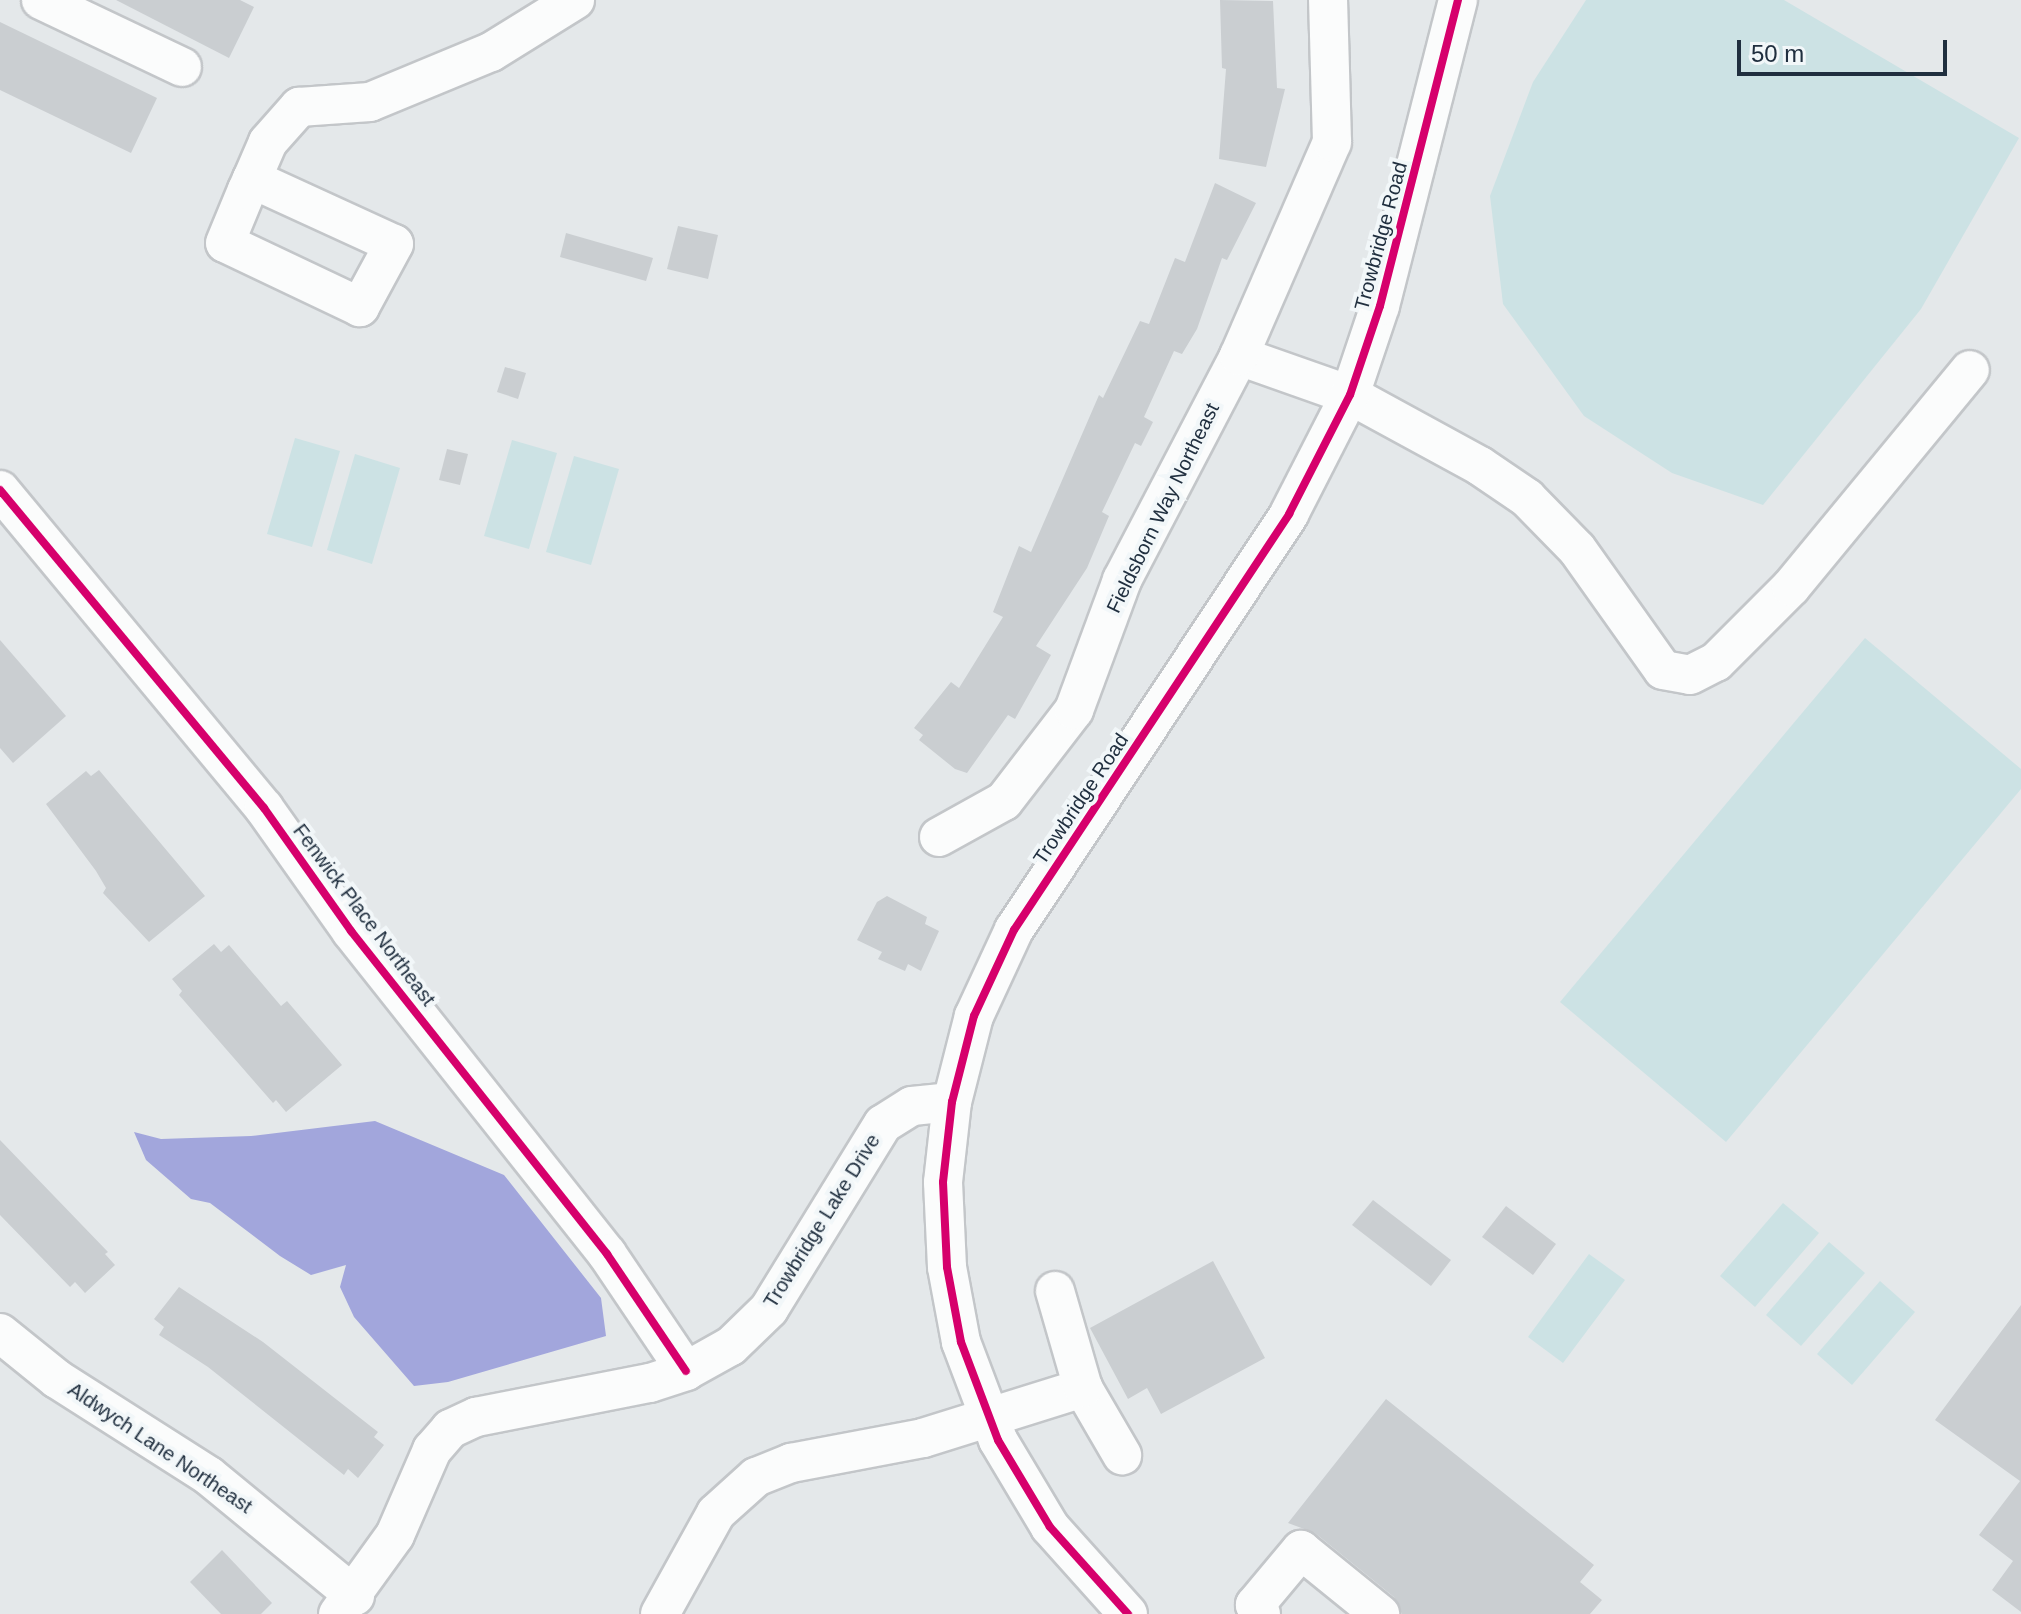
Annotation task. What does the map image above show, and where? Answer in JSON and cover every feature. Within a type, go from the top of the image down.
[{"type":"street","points":[[41,0],[182,67]]},
{"type":"street","points":[[252,179],[268,142],[299,107],[370,102],[491,52],[575,0]]},
{"type":"street","name":"Fieldsborn Way Northeast","points":[[939,837],[1004,801],[1074,710],[1122,580],[1239,356],[1332,142],[1328,0]]},
{"type":"street","name":"Trowbridge Road","points":[[1128,1614],[1050,1527],[988,1419],[961,1342],[947,1267],[943,1182],[952,1102],[974,1016],[1014,930],[1289,514],[1350,395],[1380,306],[1458,0]]},
{"type":"street","points":[[1239,356],[1350,395],[1480,466],[1527,498],[1577,549],[1663,670],[1690,675],[1716,662],[1791,587],[1970,370]]},
{"type":"street","name":"Fenwick Place Northeast","points":[[0,490],[264,808],[351,931],[607,1254],[686,1371]]},
{"type":"street","name":"Trowbridge Lake Drive","points":[[346,1605],[395,1535],[432,1450],[450,1429],[476,1417],[686,1371],[731,1346],[769,1309],[883,1124],[912,1106],[952,1102]]},
{"type":"street","points":[[1055,1291],[1083,1388],[1122,1455]]},
{"type":"street","name":"Aldwych Lane Northeast","points":[[5,1345],[209,1476],[346,1605]]},
{"type":"street","points":[[660,1614],[716,1513],[756,1477],[791,1463],[923,1438],[1083,1388]]},
{"type":"street","points":[[1261,1614],[1255,1605],[1301,1550],[1380,1614]]},
{"type":"shaded area","points":[[1586,0],[1784,0],[2019,138],[1921,309],[1763,505],[1672,473],[1584,416],[1503,304],[1490,196],[1533,82]]},
{"type":"shaded area","points":[[295,438],[340,451],[312,547],[267,534]]},
{"type":"shaded area","points":[[512,440],[557,453],[529,549],[484,536]]},
{"type":"shaded area","points":[[355,454],[400,468],[372,564],[327,550]]},
{"type":"shaded area","points":[[574,456],[619,469],[591,565],[546,552]]},
{"type":"shaded area","points":[[1865,638],[2021,769],[2021,789],[1726,1142],[1560,1002]]},
{"type":"shaded area","points":[[1783,1203],[1819,1233],[1755,1307],[1720,1276]]},
{"type":"shaded area","points":[[1829,1242],[1865,1273],[1801,1346],[1766,1315]]},
{"type":"shaded area","points":[[1589,1254],[1625,1280],[1563,1363],[1528,1337]]},
{"type":"shaded area","points":[[1880,1281],[1915,1312],[1852,1385],[1817,1354]]},
{"type":"water","points":[[375,1121],[504,1175],[601,1298],[606,1336],[448,1382],[414,1386],[354,1317],[340,1287],[346,1265],[311,1275],[280,1256],[210,1203],[191,1199],[146,1160],[134,1132],[161,1139],[251,1136]]},
{"type":"building","points":[[116,0],[240,0],[254,7],[229,58]]},
{"type":"building","points":[[1220,0],[1273,1],[1277,88],[1285,89],[1266,167],[1219,159],[1226,69],[1222,68]]},
{"type":"building","points":[[0,22],[157,98],[131,153],[0,90]]},
{"type":"building","points":[[1215,183],[1256,203],[1227,260],[1222,258],[1197,329],[1182,354],[1174,351],[1144,417],[1153,422],[1141,446],[1135,443],[1102,512],[1109,516],[1087,568],[1036,646],[1051,655],[1015,719],[1008,715],[967,773],[955,769],[919,740],[923,735],[914,728],[951,682],[959,688],[1003,617],[993,612],[1019,546],[1031,552],[1099,395],[1103,398],[1140,321],[1149,324],[1175,258],[1185,262]]},
{"type":"building","points":[[678,226],[718,235],[708,279],[667,269]]},
{"type":"building","points":[[566,233],[653,258],[646,281],[560,257]]},
{"type":"building","points":[[505,367],[526,373],[518,399],[497,392]]},
{"type":"building","points":[[447,449],[468,454],[460,485],[439,480]]},
{"type":"building","points":[[0,640],[66,716],[13,763],[0,748]]},
{"type":"building","points":[[99,770],[205,896],[149,942],[103,893],[106,888],[96,871],[46,804],[86,771],[91,776]]},
{"type":"building","points":[[887,896],[927,917],[925,924],[939,931],[921,971],[908,964],[905,971],[878,959],[882,952],[857,940],[877,902]]},
{"type":"building","points":[[214,944],[221,952],[229,945],[281,1006],[287,1001],[342,1065],[286,1112],[276,1100],[273,1103],[179,995],[182,991],[172,979]]},
{"type":"building","points":[[0,1140],[108,1252],[105,1254],[115,1265],[85,1293],[75,1282],[70,1287],[0,1215]]},
{"type":"building","points":[[1373,1200],[1451,1260],[1431,1286],[1352,1225]]},
{"type":"building","points":[[1506,1206],[1556,1244],[1533,1275],[1482,1237]]},
{"type":"building","points":[[1213,1261],[1265,1358],[1161,1414],[1147,1388],[1128,1399],[1090,1328]]},
{"type":"building","points":[[179,1287],[263,1342],[378,1432],[374,1437],[384,1445],[358,1478],[348,1469],[344,1475],[208,1367],[159,1335],[164,1327],[154,1319]]},
{"type":"building","points":[[2021,1305],[2021,1612],[1992,1590],[2013,1561],[1979,1535],[2020,1481],[1935,1420]]},
{"type":"building","points":[[1386,1399],[1594,1565],[1580,1582],[1602,1600],[1590,1614],[1402,1614],[1394,1597],[1315,1533],[1288,1523]]},
{"type":"building","points":[[222,1550],[272,1603],[261,1614],[221,1614],[190,1582]]},
{"type":"cycle path","points":[[1128,1614],[1050,1527],[998,1440],[961,1342],[947,1267],[943,1182],[952,1102],[974,1016],[1014,930],[1289,514],[1350,395],[1380,306],[1458,0]]},
{"type":"cycle path","points":[[0,490],[264,808],[351,931],[607,1254],[686,1371]]}]
